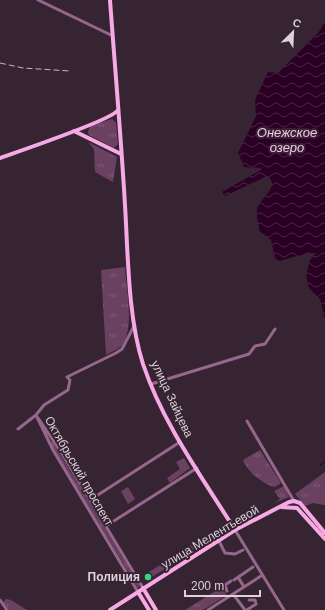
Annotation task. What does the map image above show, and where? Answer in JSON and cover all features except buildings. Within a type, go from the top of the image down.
[{"type":"main road","name":"улица Зайцева","points":[[110,0],[134,324],[139,350],[151,384],[180,442],[235,530]]},
{"type":"main road","points":[[0,158],[90,125],[111,116],[118,110]]},
{"type":"main road","points":[[111,116],[119,122]]},
{"type":"main road","points":[[87,136],[86,128],[90,125]]},
{"type":"main road","points":[[73,131],[87,136],[121,154]]},
{"type":"main road","points":[[111,150],[116,149],[120,145]]},
{"type":"main road","points":[[294,507],[292,504],[296,501],[325,533]]},
{"type":"main road","name":"улица Мелентьевой","points":[[110,610],[235,530],[296,501]]},
{"type":"main road","points":[[281,507],[297,508],[325,539]]},
{"type":"main road","name":"Октябрьский проспект","points":[[143,588],[156,610]]},
{"type":"main road","name":"Октябрьский проспект","points":[[138,592],[148,610]]},
{"type":"street","points":[[38,0],[113,36]]},
{"type":"street","points":[[18,430],[36,416],[44,406],[68,390],[70,380],[67,377],[116,353],[122,348],[134,324]]},
{"type":"street","points":[[151,384],[249,354],[255,346],[265,344],[275,329]]},
{"type":"street","name":"Октябрьский проспект","points":[[36,416],[54,440],[143,588]]},
{"type":"street","name":"Октябрьский проспект","points":[[36,416],[48,443],[138,592]]},
{"type":"street","points":[[247,421],[296,501]]},
{"type":"street","points":[[48,443],[51,440],[54,440]]},
{"type":"street","points":[[90,500],[180,442]]},
{"type":"street","points":[[106,526],[197,468]]},
{"type":"street","points":[[78,492],[79,489],[83,488]]},
{"type":"street","points":[[96,522],[101,518]]},
{"type":"street","name":"улица Зайцева","points":[[235,530],[261,576],[284,610]]},
{"type":"street","points":[[218,541],[225,553],[235,554],[243,550]]},
{"type":"street","points":[[117,556],[122,554]]},
{"type":"street","points":[[227,591],[225,585],[253,567]]},
{"type":"street","points":[[208,610],[261,576]]},
{"type":"street","points":[[238,577],[244,587]]},
{"type":"street","points":[[233,594],[246,610],[256,604],[255,600],[249,600]]},
{"type":"street","points":[[0,600],[7,610]]},
{"type":"green space","points":[[112,119],[116,123],[118,144],[114,148],[89,135],[88,132],[90,126]]},
{"type":"green space","points":[[88,142],[117,157],[113,182],[95,172],[94,149]]},
{"type":"green space","points":[[125,267],[129,307],[128,328],[122,345],[106,355],[101,270]]},
{"type":"green space","points":[[52,441],[140,586],[138,588],[50,443]]},
{"type":"green space","points":[[260,450],[281,483],[275,487],[270,486],[256,477],[248,469],[243,460]]},
{"type":"green space","points":[[184,458],[190,468],[170,483],[167,478],[180,469],[176,462]]},
{"type":"green space","points":[[325,472],[325,505],[313,503],[305,506],[295,494]]},
{"type":"green space","points":[[284,486],[289,497],[274,503],[280,499],[274,491]]},
{"type":"green space","points":[[128,487],[135,499],[128,504],[121,491]]},
{"type":"green space","points":[[220,527],[223,533],[152,577],[149,572]]},
{"type":"green space","points":[[222,587],[227,595],[203,610],[185,610]]},
{"type":"green space","points":[[6,599],[11,600],[27,610],[9,610],[3,602]]},
{"type":"water","name":"Онежское озеро","points":[[325,22],[325,320],[320,299],[309,288],[306,275],[310,260],[316,253],[309,253],[279,261],[275,258],[271,240],[260,232],[257,210],[271,188],[271,180],[267,176],[225,196],[222,192],[261,170],[261,168],[244,167],[238,153],[256,116],[255,100],[268,72],[278,73],[318,33]]},
{"type":"waterway","points":[[320,465],[325,462]]},
{"type":"railway","points":[[0,63],[23,68],[70,71]]},
{"type":"place","name":"Полиция","points":[[148,577]]}]
